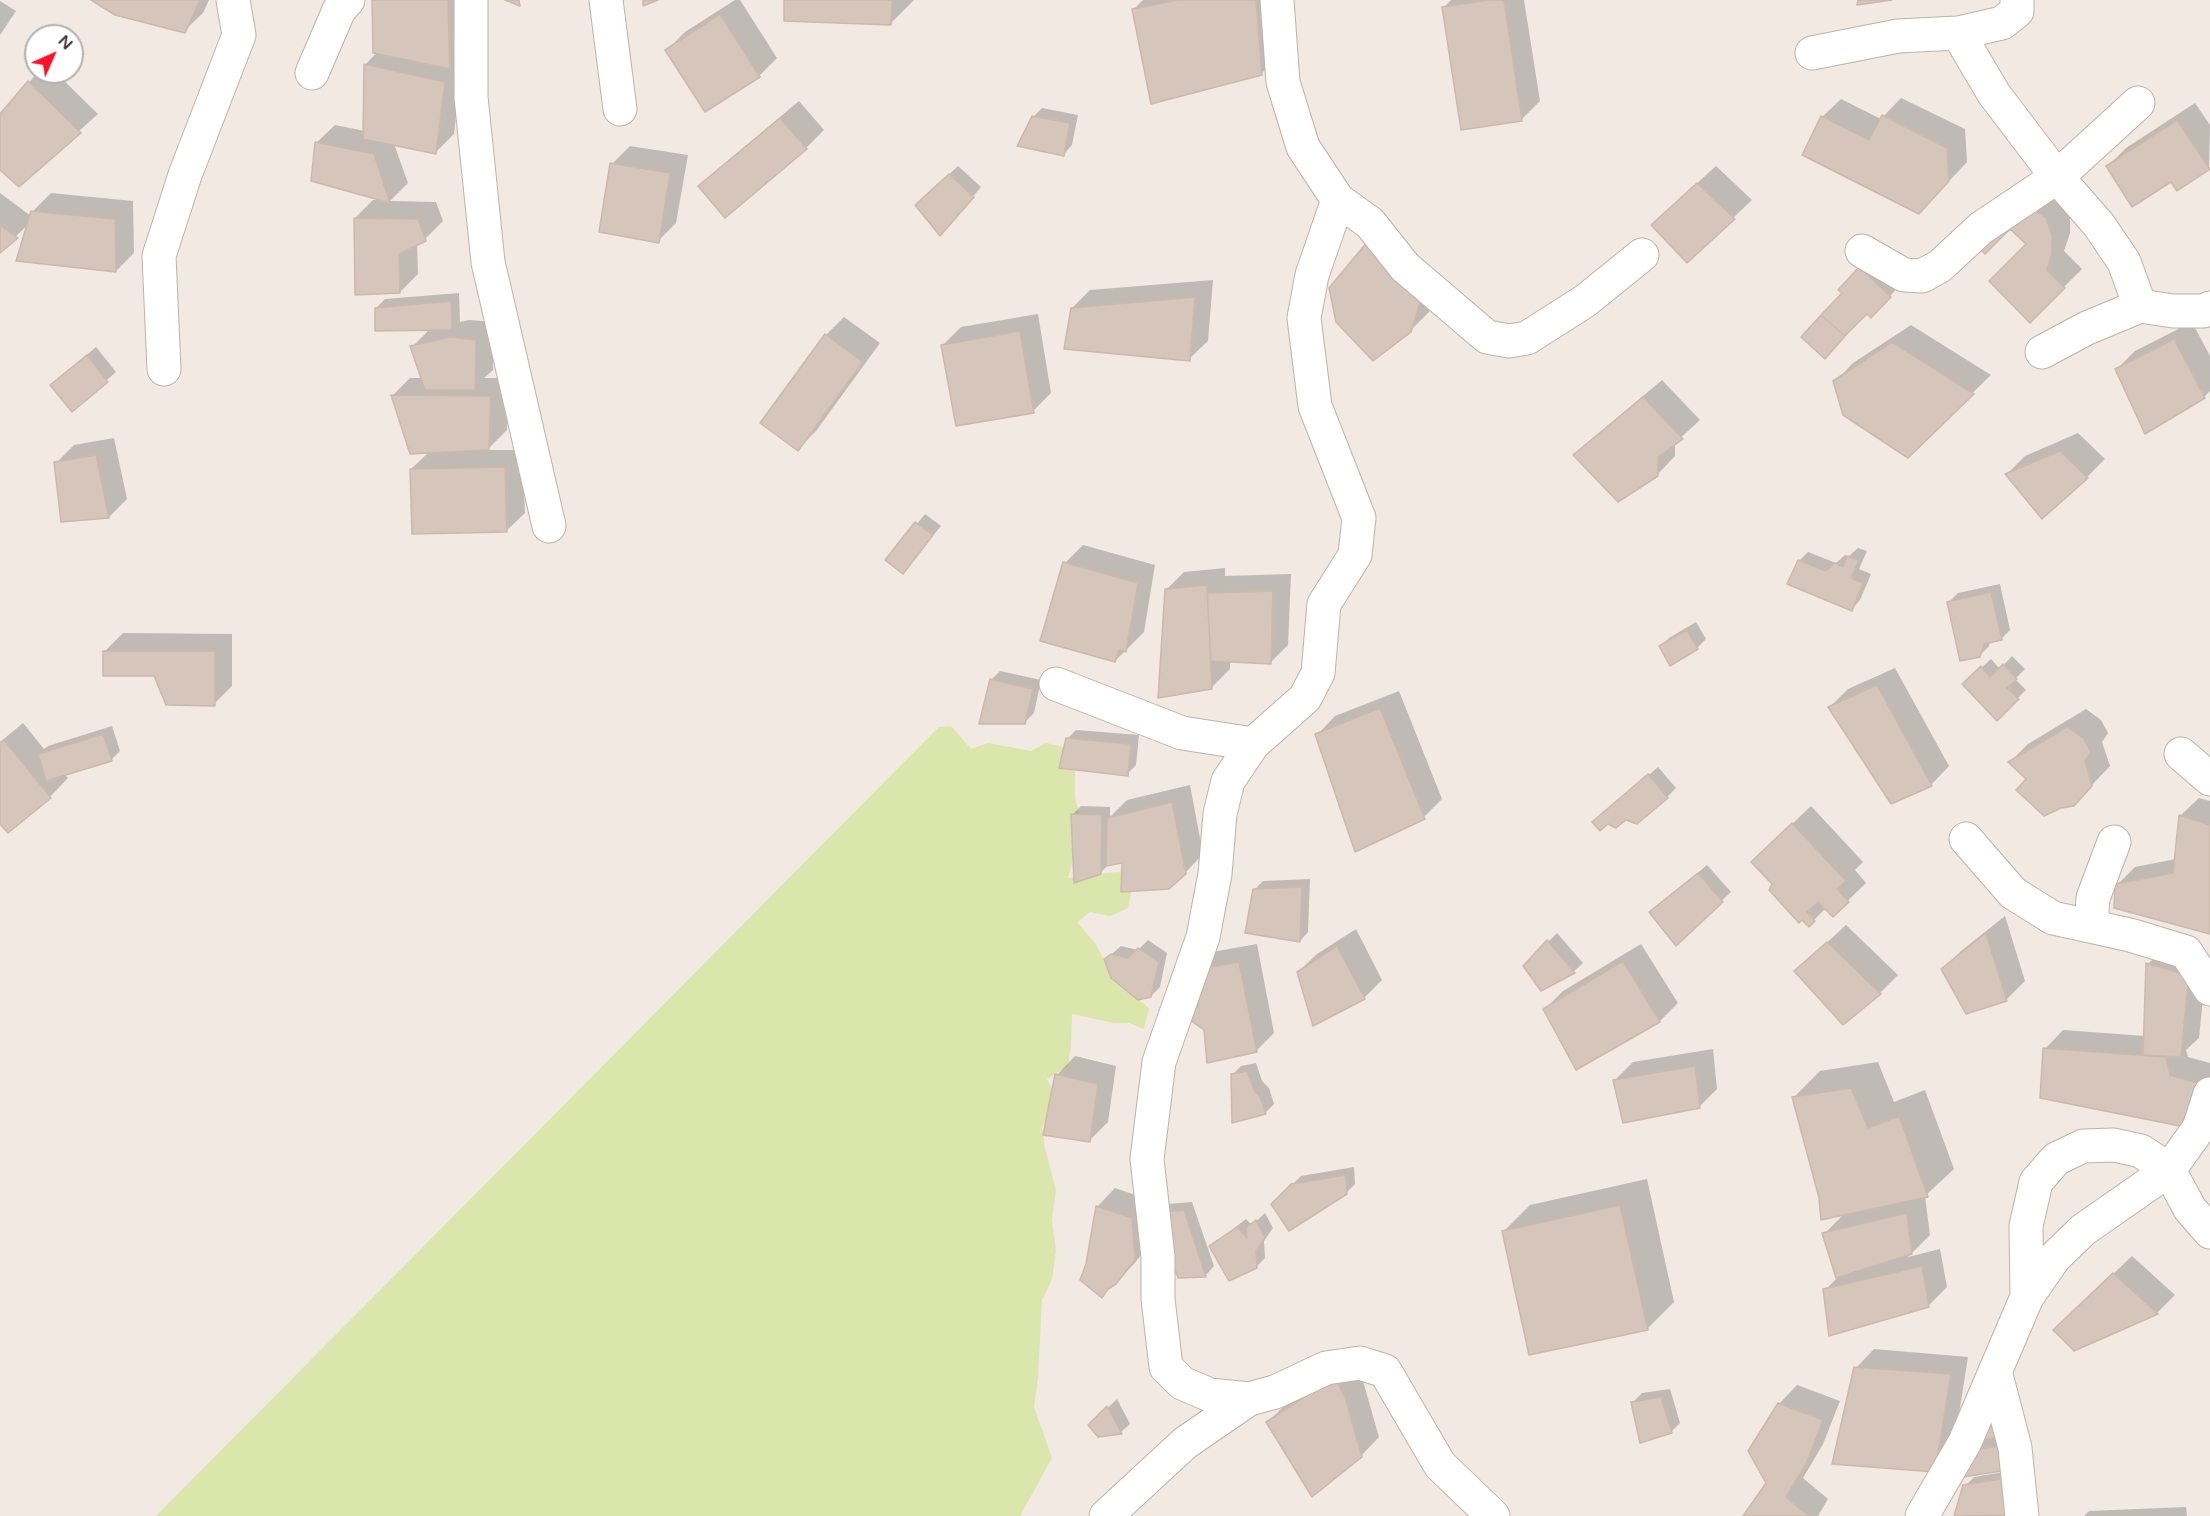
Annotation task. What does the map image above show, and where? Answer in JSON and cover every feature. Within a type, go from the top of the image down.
[{"type":"street","points":[[164,369],[159,256],[185,175],[239,34],[233,0]]},
{"type":"street","points":[[312,73],[339,10],[348,0]]},
{"type":"street","points":[[471,0],[471,97],[488,262],[549,526]]},
{"type":"street","points":[[606,0],[620,109]]},
{"type":"street","points":[[1276,0],[1283,82],[1303,147],[1338,200],[1370,223],[1405,267],[1487,337],[1509,341],[1527,338],[1585,301],[1642,255]]},
{"type":"street","points":[[1812,53],[1898,36],[1958,33],[2002,23],[2017,11],[2017,0]]},
{"type":"street","points":[[1958,33],[1994,94],[2057,177],[2099,225],[2124,262],[2140,306]]},
{"type":"street","points":[[1862,250],[1904,275],[1922,276],[1940,266],[1981,228],[2057,177],[2138,103]]},
{"type":"street","points":[[1248,1399],[1210,1395],[1182,1383],[1166,1367],[1158,1299],[1158,1257],[1147,1160],[1159,1062],[1203,937],[1215,874],[1220,814],[1228,781],[1253,744],[1305,698],[1318,673],[1324,604],[1355,555],[1359,518],[1315,406],[1304,318],[1312,275],[1338,200]]},
{"type":"street","points":[[2042,352],[2086,328],[2140,306],[2173,311],[2204,311],[2210,308]]},
{"type":"street","points":[[1056,684],[1182,733],[1253,744]]},
{"type":"street","points":[[2181,754],[2210,779]]},
{"type":"street","points":[[1966,839],[2013,893],[2053,918],[2130,935],[2186,952],[2210,989]]},
{"type":"street","points":[[2091,926],[2093,898],[2114,842]]},
{"type":"street","points":[[1922,1516],[1965,1442],[2027,1297],[2054,1258],[2083,1230],[2169,1170],[2199,1128],[2210,1094]]},
{"type":"street","points":[[2027,1297],[2026,1226],[2036,1182],[2056,1159],[2083,1146],[2114,1145],[2141,1151],[2169,1170],[2190,1209],[2210,1232]]},
{"type":"street","points":[[1106,1516],[1185,1443],[1248,1399],[1275,1392],[1326,1368],[1360,1363],[1385,1371],[1440,1465],[1493,1516]]},
{"type":"street","points":[[1995,1371],[2015,1448],[2022,1516]]},
{"type":"green space","points":[[951,726],[971,749],[988,743],[1031,751],[1046,743],[1069,748],[1075,772],[1075,797],[1082,825],[1068,878],[1125,871],[1132,887],[1128,908],[1110,916],[1090,912],[1077,922],[1094,942],[1111,978],[1149,1008],[1144,1029],[1129,1023],[1114,1023],[1072,1014],[1068,1066],[1047,1079],[1058,1102],[1042,1127],[1056,1190],[1052,1220],[1056,1251],[1052,1279],[1042,1300],[1038,1378],[1034,1407],[1052,1458],[1020,1516],[156,1516],[939,727]]},
{"type":"building","points":[[91,0],[200,0],[185,33],[115,15]]},
{"type":"building","points":[[372,0],[448,0],[450,69],[373,53]]},
{"type":"building","points":[[505,0],[519,0],[520,6]]},
{"type":"building","points":[[643,0],[658,0],[643,6]]},
{"type":"building","points":[[784,0],[892,0],[891,25],[784,21]]},
{"type":"building","points":[[1178,0],[1256,0],[1262,75],[1151,104],[1132,9]]},
{"type":"building","points":[[1504,0],[1522,121],[1461,130],[1442,7]]},
{"type":"building","points":[[1858,0],[1892,0],[1857,5]]},
{"type":"building","points":[[720,14],[760,77],[705,112],[665,50]]},
{"type":"building","points":[[364,64],[445,82],[436,154],[363,139]]},
{"type":"building","points":[[25,84],[31,84],[81,133],[19,187],[0,170],[0,114]]},
{"type":"building","points":[[1882,115],[1947,148],[1949,181],[1919,214],[1802,155],[1821,116],[1869,140]]},
{"type":"building","points":[[1032,116],[1070,123],[1064,156],[1017,146]]},
{"type":"building","points":[[780,118],[807,149],[725,218],[698,186]]},
{"type":"building","points":[[2177,120],[2210,169],[2177,191],[2171,182],[2132,207],[2106,166]]},
{"type":"building","points":[[315,142],[374,154],[390,203],[311,181]]},
{"type":"building","points":[[610,163],[670,173],[659,243],[599,232]]},
{"type":"building","points":[[949,174],[974,197],[940,236],[915,205]]},
{"type":"building","points":[[1697,183],[1735,219],[1687,263],[1651,225]]},
{"type":"building","points":[[2030,207],[2046,218],[2052,235],[2052,253],[2047,270],[2065,288],[2030,323],[1989,281],[2026,244],[2010,229],[1985,254],[1979,248]]},
{"type":"building","points":[[31,211],[115,219],[116,272],[16,261]]},
{"type":"building","points":[[354,218],[418,219],[426,241],[399,254],[400,293],[355,295]]},
{"type":"building","points":[[0,225],[18,238],[0,253]]},
{"type":"building","points":[[1368,241],[1420,303],[1411,332],[1373,361],[1336,322],[1329,288]]},
{"type":"building","points":[[1859,267],[1891,297],[1871,318],[1867,314],[1845,336],[1821,315],[1842,293],[1838,290]]},
{"type":"building","points":[[1195,297],[1190,361],[1064,349],[1071,308]]},
{"type":"building","points":[[451,301],[452,330],[375,331],[375,308]]},
{"type":"building","points":[[1821,315],[1845,336],[1825,359],[1801,337]]},
{"type":"building","points":[[1020,331],[1034,413],[956,426],[941,345]]},
{"type":"building","points":[[825,334],[863,362],[798,451],[760,423]]},
{"type":"building","points":[[450,337],[476,340],[475,390],[425,390],[410,346]]},
{"type":"building","points":[[2174,339],[2205,398],[2145,434],[2115,369]]},
{"type":"building","points":[[1892,342],[1974,394],[1908,458],[1843,415],[1833,381]]},
{"type":"building","points":[[87,355],[108,382],[72,412],[50,385]]},
{"type":"building","points":[[391,395],[491,396],[489,450],[410,454]]},
{"type":"building","points":[[1643,397],[1683,439],[1658,457],[1658,476],[1618,502],[1573,455]]},
{"type":"building","points":[[2060,451],[2088,478],[2042,519],[2005,474]]},
{"type":"building","points":[[96,455],[109,518],[61,522],[54,462]]},
{"type":"building","points":[[505,467],[507,532],[412,534],[410,469]]},
{"type":"building","points":[[915,522],[933,535],[903,574],[885,560]]},
{"type":"building","points":[[1847,556],[1859,560],[1851,578],[1863,583],[1852,611],[1787,584],[1798,560],[1826,571],[1835,563],[1843,567]]},
{"type":"building","points":[[1063,562],[1138,583],[1126,652],[1119,650],[1115,662],[1040,641]]},
{"type":"building","points":[[1207,585],[1212,689],[1158,698],[1165,589]]},
{"type":"building","points":[[1273,591],[1271,664],[1211,661],[1207,593]]},
{"type":"building","points":[[1991,592],[2002,640],[1984,644],[1980,657],[1960,661],[1947,602]]},
{"type":"building","points":[[1687,630],[1698,649],[1670,666],[1659,646]]},
{"type":"building","points":[[103,651],[215,651],[215,706],[166,705],[154,676],[103,676]]},
{"type":"building","points":[[2003,664],[2017,679],[2007,688],[2019,699],[1997,721],[1962,684],[1981,666],[1990,677]]},
{"type":"building","points":[[990,679],[1033,689],[1025,724],[979,724]]},
{"type":"building","points":[[1877,685],[1932,786],[1891,804],[1828,707]]},
{"type":"building","points":[[1380,708],[1425,819],[1355,852],[1315,734]]},
{"type":"building","points":[[2067,727],[2083,738],[2091,752],[2085,761],[2092,786],[2074,806],[2061,808],[2044,816],[2016,790],[2026,779],[2008,762]]},
{"type":"building","points":[[103,734],[112,761],[46,781],[38,754]]},
{"type":"building","points":[[1066,738],[1131,744],[1128,776],[1059,768]]},
{"type":"building","points":[[4,740],[51,798],[8,833],[0,824],[0,743]]},
{"type":"building","points":[[1648,774],[1668,798],[1637,824],[1626,820],[1616,828],[1608,824],[1600,831],[1592,822]]},
{"type":"building","points":[[1172,802],[1186,874],[1169,889],[1121,892],[1122,863],[1106,866],[1107,818]]},
{"type":"building","points":[[1071,814],[1102,815],[1101,874],[1074,883]]},
{"type":"building","points":[[2179,815],[2210,825],[2210,934],[2114,908],[2115,884],[2173,873]]},
{"type":"building","points":[[1792,823],[1846,881],[1837,889],[1849,902],[1833,917],[1818,902],[1807,912],[1815,921],[1809,927],[1802,920],[1799,923],[1769,890],[1772,884],[1751,862]]},
{"type":"building","points":[[1698,873],[1723,902],[1676,946],[1649,912]]},
{"type":"building","points":[[1302,887],[1300,942],[1245,933],[1253,889]]},
{"type":"building","points":[[1986,933],[2007,1001],[1966,1014],[1941,969]]},
{"type":"building","points":[[1547,940],[1575,973],[1541,991],[1523,966]]},
{"type":"building","points":[[1827,942],[1881,994],[1843,1025],[1794,971]]},
{"type":"building","points":[[1337,946],[1365,999],[1313,1026],[1297,972]]},
{"type":"building","points":[[1138,948],[1159,962],[1151,997],[1138,1000],[1111,978],[1104,959],[1111,954],[1128,958]]},
{"type":"building","points":[[1623,961],[1660,1022],[1576,1070],[1543,1009]]},
{"type":"building","points":[[1239,962],[1257,1052],[1207,1063],[1204,1030],[1177,1011],[1198,1007],[1193,970]]},
{"type":"building","points":[[2146,963],[2189,976],[2181,1057],[2143,1055]]},
{"type":"building","points":[[2043,1048],[2166,1057],[2170,1075],[2198,1083],[2195,1129],[2040,1098]]},
{"type":"building","points":[[1695,1066],[1700,1108],[1623,1123],[1613,1080]]},
{"type":"building","points":[[1247,1071],[1266,1114],[1232,1123],[1231,1074]]},
{"type":"building","points":[[1055,1074],[1098,1084],[1090,1142],[1043,1135]]},
{"type":"building","points":[[1851,1088],[1868,1128],[1899,1116],[1928,1197],[1821,1220],[1819,1198],[1792,1097]]},
{"type":"building","points":[[1346,1175],[1347,1194],[1289,1231],[1271,1204],[1291,1184]]},
{"type":"building","points":[[1620,1205],[1648,1330],[1529,1355],[1502,1231]]},
{"type":"building","points":[[1096,1206],[1132,1218],[1135,1260],[1102,1298],[1080,1280],[1086,1264]]},
{"type":"building","points":[[1184,1210],[1206,1277],[1178,1278],[1156,1213]]},
{"type":"building","points":[[1907,1213],[1912,1254],[1836,1278],[1822,1233]]},
{"type":"building","points":[[1256,1220],[1265,1238],[1256,1251],[1257,1268],[1229,1281],[1209,1246],[1237,1227],[1247,1238],[1246,1228]]},
{"type":"building","points":[[1922,1266],[1929,1307],[1829,1336],[1823,1289]]},
{"type":"building","points":[[2113,1273],[2158,1314],[2074,1351],[2053,1330]]},
{"type":"building","points":[[1854,1367],[1951,1374],[1935,1472],[1832,1464]]},
{"type":"building","points":[[1335,1377],[1346,1400],[1362,1457],[1312,1497],[1266,1422]]},
{"type":"building","points":[[1661,1397],[1672,1433],[1640,1443],[1631,1402]]},
{"type":"building","points":[[1778,1403],[1823,1420],[1806,1464],[1786,1497],[1809,1516],[1743,1516],[1766,1483],[1748,1451]]},
{"type":"building","points":[[1107,1406],[1122,1434],[1098,1437],[1088,1425]]},
{"type":"building","points":[[1997,1415],[2006,1437],[1981,1440]]},
{"type":"building","points":[[2003,1446],[2008,1470],[1963,1477],[1974,1449]]},
{"type":"building","points":[[2013,1477],[2013,1515],[1954,1516],[1963,1485]]}]
